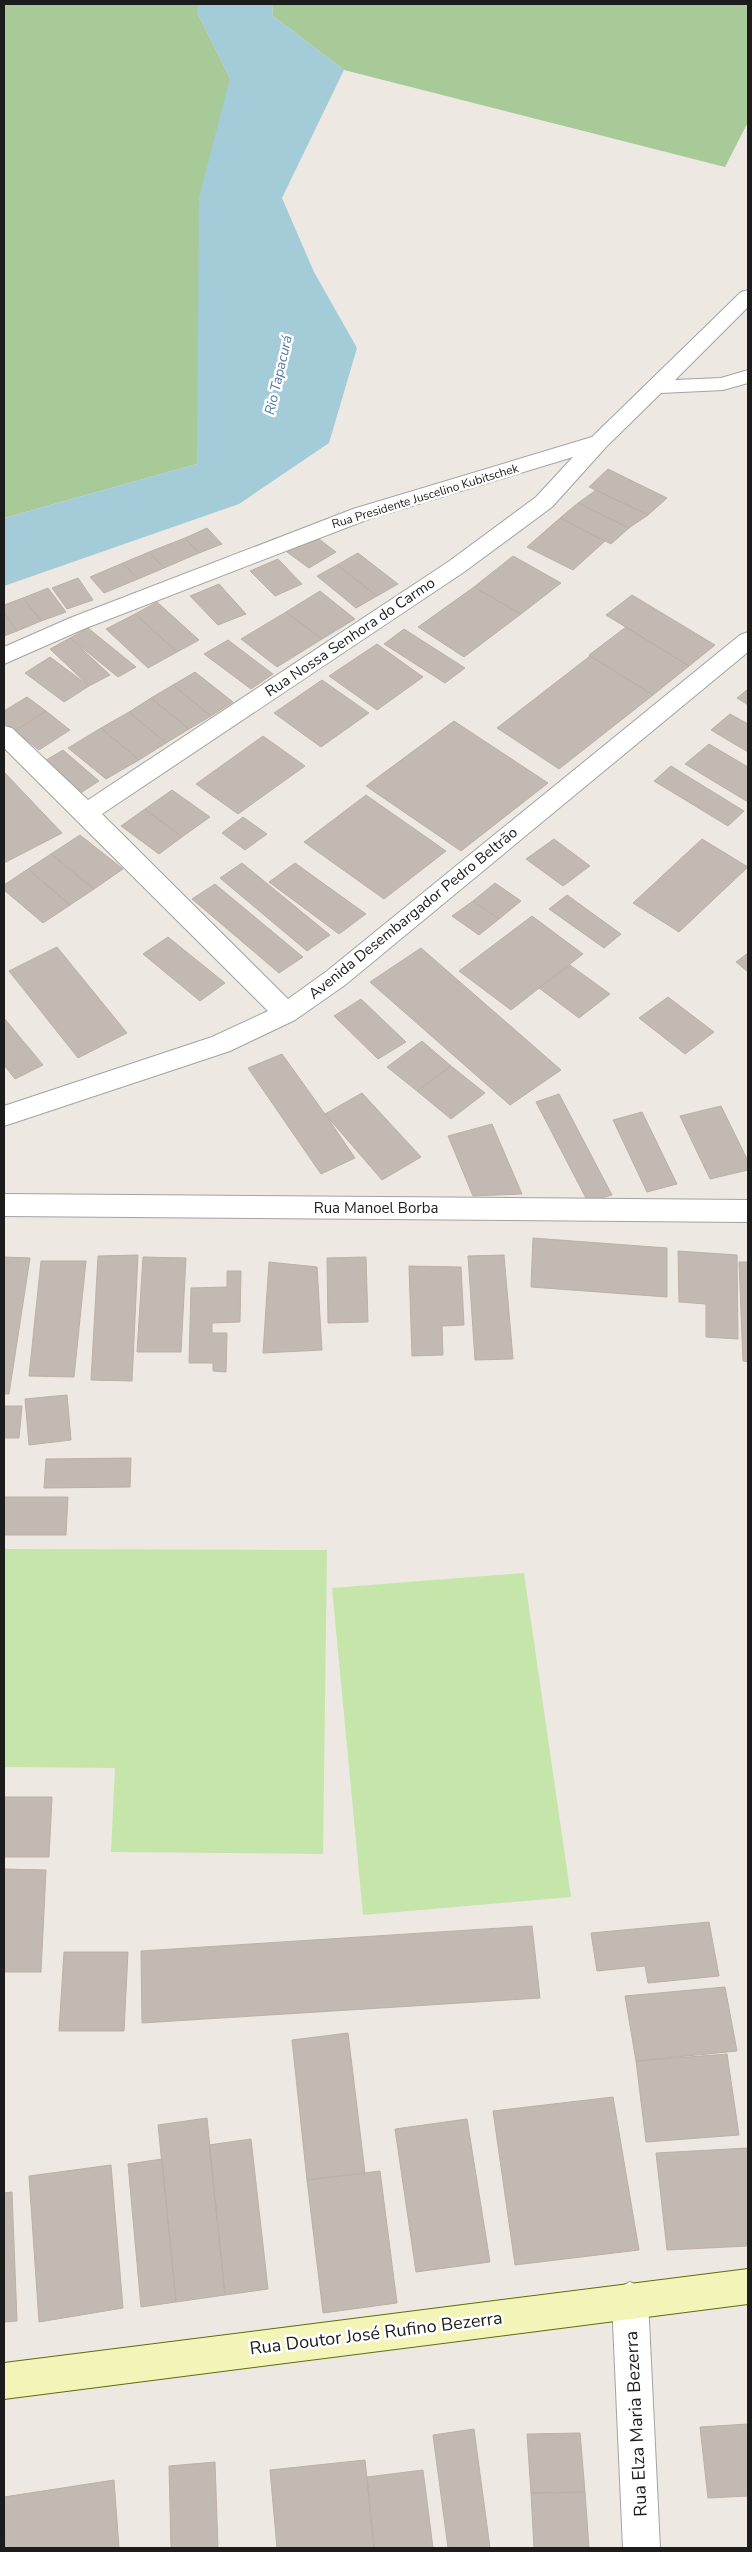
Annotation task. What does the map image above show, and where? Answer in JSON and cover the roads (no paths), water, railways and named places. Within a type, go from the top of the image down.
[{"type":"main road","name":"Rua Doutor José Rufino Bezerra","points":[[4,2381],[748,2286]]},
{"type":"street","name":"Rua Presidente Juscelino Kubitschek","points":[[4,656],[78,623],[361,514],[599,442],[748,296]]},
{"type":"street","points":[[656,387],[723,384],[748,376]]},
{"type":"street","name":"Rua Nossa Senhora do Carmo","points":[[86,813],[456,567],[544,502],[599,442]]},
{"type":"street","name":"Avenida Desembargador Pedro Beltrão","points":[[4,1116],[221,1044],[286,1013],[336,978],[748,640]]},
{"type":"street","points":[[4,734],[86,813],[286,1013]]},
{"type":"street","name":"Rua Manoel Borba","points":[[4,1205],[748,1211]]},
{"type":"street","name":"Rua Elza Maria Bezerra","points":[[630,2300],[642,2548]]},
{"type":"water","name":"Rio Tapacurá","points":[[197,4],[272,4],[273,16],[344,70],[282,198],[314,272],[357,348],[329,443],[239,504],[4,586],[4,518],[197,464],[199,198],[230,78],[197,12]]}]
